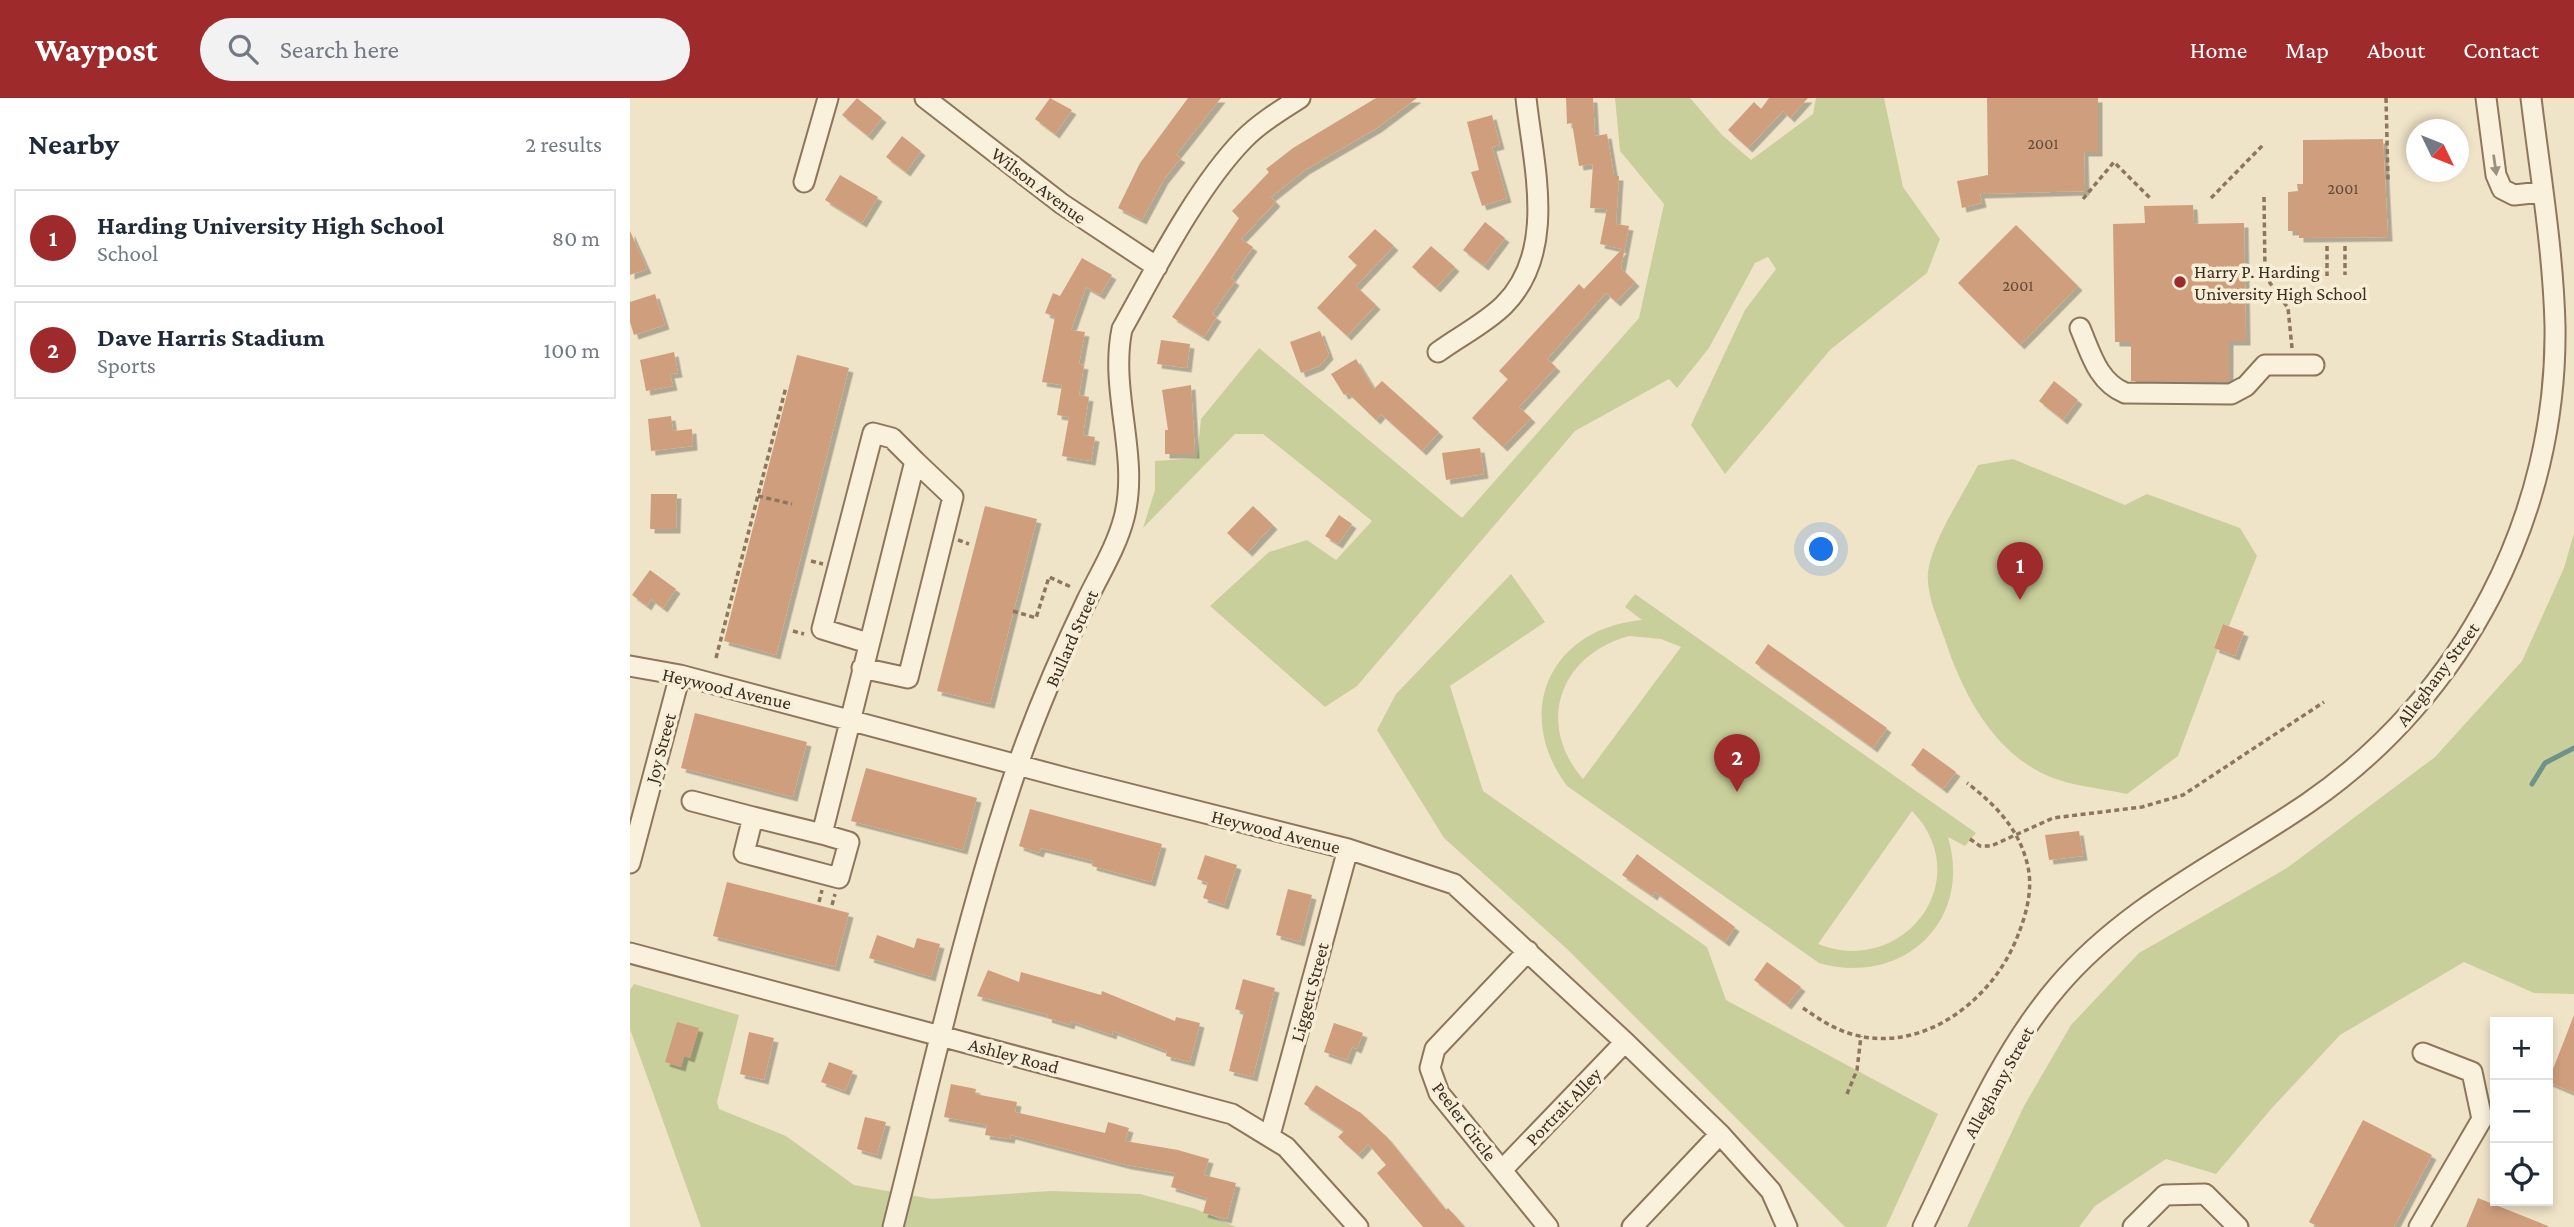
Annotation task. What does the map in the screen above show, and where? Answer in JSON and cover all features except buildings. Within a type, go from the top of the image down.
[{"type":"street","points":[[804,182],[828,98]]},
{"type":"street","name":"Wilson Avenue","points":[[925,98],[1062,204],[1157,267]]},
{"type":"street","name":"Bullard Street","points":[[893,1227],[989,856],[1018,765],[1069,640],[1113,549],[1124,518],[1128,462],[1118,383],[1118,348],[1122,329],[1157,267],[1232,153],[1246,137],[1300,98]]},
{"type":"street","points":[[1438,352],[1504,305],[1525,278],[1531,261],[1538,207],[1526,98]]},
{"type":"street","points":[[2486,98],[2498,183],[2507,194],[2542,192]]},
{"type":"street","name":"Alleghany Street","points":[[1923,1227],[2013,1047],[2059,985],[2122,923],[2162,894],[2343,778],[2389,736],[2425,696],[2469,637],[2512,552],[2538,475],[2547,434],[2553,382],[2555,325],[2531,98]]},
{"type":"street","points":[[2080,328],[2103,379],[2111,388],[2125,393],[2231,394],[2246,386],[2265,365],[2314,365]]},
{"type":"street","points":[[862,668],[908,678],[953,496],[892,438],[873,433],[822,629],[868,642]]},
{"type":"street","points":[[822,834],[915,461]]},
{"type":"street","name":"Heywood Avenue","points":[[630,666],[680,675],[1348,849],[1454,884],[1720,1134],[1771,1191],[1787,1227]]},
{"type":"street","name":"Joy Street","points":[[630,863],[680,675]]},
{"type":"street","points":[[692,801],[849,842],[839,878],[744,853],[753,817]]},
{"type":"street","name":"Liggett Street","points":[[1270,1135],[1348,849]]},
{"type":"street","name":"Peeler Circle","points":[[1528,951],[1439,1044],[1430,1062],[1432,1081],[1439,1093],[1548,1227]]},
{"type":"street","name":"Ashley Road","points":[[630,953],[1232,1114],[1270,1135],[1298,1159],[1358,1227]]},
{"type":"street","name":"Portrait Alley","points":[[1502,1170],[1625,1042]]},
{"type":"street","points":[[2419,1227],[2482,1119],[2472,1072],[2423,1053]]},
{"type":"street","points":[[1632,1227],[1720,1134]]},
{"type":"street","points":[[2133,1227],[2165,1195],[2205,1194],[2238,1227]]},
{"type":"path","points":[[2386,98],[2388,180]]},
{"type":"path","points":[[2211,198],[2263,145]]},
{"type":"path","points":[[2083,199],[2114,163],[2150,198]]},
{"type":"path","points":[[2264,197],[2265,270],[2270,283],[2288,308],[2292,351]]},
{"type":"path","points":[[2327,246],[2328,276]]},
{"type":"path","points":[[2344,246],[2345,275]]},
{"type":"path","points":[[716,658],[786,387]]},
{"type":"path","points":[[758,496],[792,504]]},
{"type":"path","points":[[1013,611],[1036,618],[1049,577],[1071,587]]},
{"type":"path","points":[[1970,839],[1980,846],[1991,846],[2053,818],[2142,807],[2183,795],[2324,702]]},
{"type":"path","points":[[1803,1008],[1838,1029],[1861,1036],[1891,1038],[1926,1031],[1965,1008],[1997,974],[2015,942],[2027,903],[2028,869],[2016,834],[2003,815],[1967,783]]},
{"type":"path","points":[[1847,1094],[1857,1070],[1861,1036]]},
{"type":"green space","points":[[1615,98],[1690,98],[1722,135],[1751,160],[1813,114],[1816,98],[1884,98],[1903,187],[1940,239],[1927,273],[1830,350],[1725,474],[1691,425],[1745,310],[1776,269],[1768,257],[1755,263],[1709,348],[1677,388],[1669,379],[1575,431],[1357,686],[1325,707],[1210,606],[1269,552],[1307,540],[1336,560],[1372,521],[1263,434],[1235,434],[1143,528],[1155,490],[1155,461],[1197,458],[1201,419],[1259,348],[1462,518],[1639,318],[1664,204],[1620,151]]},
{"type":"green space","points":[[2013,459],[2125,505],[2147,494],[2240,528],[2257,556],[2229,626],[2223,624],[2214,647],[2218,649],[2178,756],[2127,794],[2059,780],[2037,771],[2018,758],[1986,724],[1973,704],[1953,662],[1936,615],[1928,581],[1935,546],[1978,465]]},
{"type":"green space","points":[[2574,533],[2574,994],[2534,993],[2464,962],[2340,1035],[2272,1108],[2216,1174],[2166,1159],[2095,1206],[2079,1227],[1967,1227],[2024,1106],[2071,1025],[2139,953],[2287,868],[2435,757],[2522,661],[2564,568]]},
{"type":"green space","points":[[1511,574],[1545,622],[1450,686],[1483,791],[1707,947],[1726,1000],[1938,1114],[1886,1227],[1845,1227],[1567,949],[1444,838],[1377,730],[1396,694]]},
{"type":"green space","points":[[1635,594],[1976,833],[1965,846],[1948,837],[1953,868],[1950,896],[1940,920],[1924,940],[1903,956],[1878,965],[1850,968],[1819,963],[1567,786],[1551,758],[1543,730],[1543,703],[1550,678],[1564,657],[1584,639],[1610,626],[1642,620],[1625,607]],"holes":[[[1629,636],[1661,639],[1681,647],[1583,779],[1568,758],[1560,736],[1558,714],[1562,694],[1571,675],[1586,658],[1605,645]],[[1912,811],[1930,838],[1937,865],[1934,892],[1922,916],[1903,935],[1878,947],[1849,951],[1818,944]]]},
{"type":"green space","points":[[634,984],[739,1015],[717,1102],[719,1109],[786,1136],[854,1185],[932,1199],[1050,1191],[1140,1194],[1196,1209],[1236,1227],[701,1227],[630,1029],[630,990]]},
{"type":"waterway","points":[[2532,784],[2545,763],[2574,748]]},
{"type":"place","name":"Harry P. Harding University High School","points":[[2180,282]]},
{"type":"place","name":"Harding University High School","points":[[2020,600]]},
{"type":"place","name":"Dave Harris Stadium","points":[[1737,792]]}]
